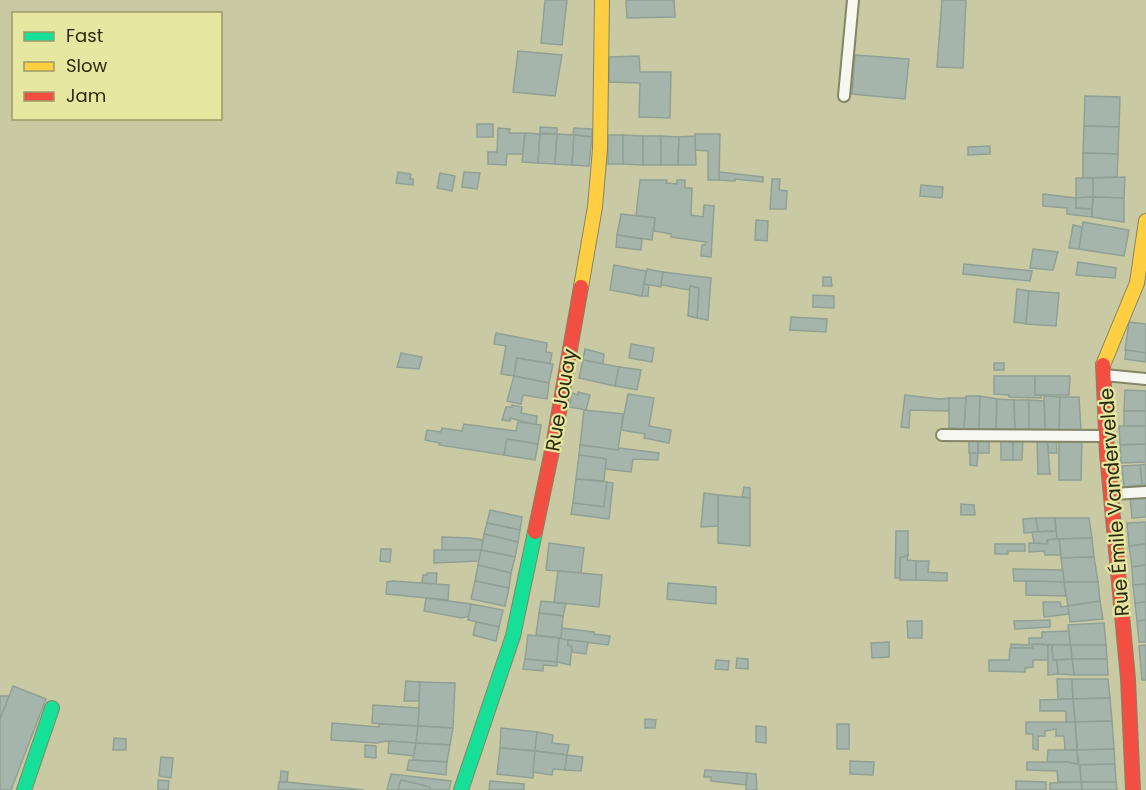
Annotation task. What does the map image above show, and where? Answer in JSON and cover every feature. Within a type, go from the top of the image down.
[{"type":"street","name":"Rue Jouay","points":[[461,790],[513,636],[557,423],[595,207],[600,149],[602,0]]},
{"type":"street","name":"Rue Émile Vandervelde","points":[[1133,790],[1134,705],[1111,494],[1103,362],[1137,283],[1146,221]]},
{"type":"street","points":[[24,790],[52,708]]},
{"type":"lane","points":[[844,96],[853,0]]},
{"type":"lane","points":[[1104,375],[1146,379]]},
{"type":"lane","points":[[942,435],[1106,436]]},
{"type":"lane","points":[[1111,494],[1146,492]]},
{"type":"building","points":[[545,0],[567,0],[562,45],[541,43]]},
{"type":"building","points":[[626,0],[674,0],[675,17],[627,18]]},
{"type":"building","points":[[942,0],[966,0],[963,68],[937,67]]},
{"type":"building","points":[[518,51],[562,55],[555,96],[513,92]]},
{"type":"building","points":[[855,55],[909,59],[905,99],[852,94]]},
{"type":"building","points":[[639,56],[640,72],[671,72],[670,118],[639,117],[640,83],[609,82],[609,57]]},
{"type":"building","points":[[1085,96],[1120,97],[1119,127],[1084,126]]},
{"type":"building","points":[[477,124],[493,124],[493,137],[477,137]]},
{"type":"building","points":[[1084,126],[1119,127],[1118,154],[1083,153]]},
{"type":"building","points":[[540,127],[557,128],[557,134],[540,133]]},
{"type":"building","points":[[498,128],[510,129],[509,133],[525,133],[523,154],[507,154],[506,165],[488,164],[488,152],[497,152]]},
{"type":"building","points":[[574,128],[592,129],[592,137],[573,135]]},
{"type":"building","points":[[525,133],[540,134],[538,163],[522,162]]},
{"type":"building","points":[[540,134],[557,134],[555,164],[538,163]]},
{"type":"building","points":[[557,134],[574,135],[572,165],[555,164]]},
{"type":"building","points":[[695,134],[720,134],[719,180],[708,180],[708,151],[695,150]]},
{"type":"building","points":[[574,135],[592,137],[589,166],[572,165]]},
{"type":"building","points":[[608,135],[623,135],[623,164],[608,164]]},
{"type":"building","points":[[623,135],[643,136],[643,165],[623,164]]},
{"type":"building","points":[[643,136],[661,136],[661,165],[643,165]]},
{"type":"building","points":[[661,136],[679,137],[678,165],[661,165]]},
{"type":"building","points":[[695,136],[696,165],[678,165],[679,137]]},
{"type":"building","points":[[990,146],[990,154],[968,155],[968,147]]},
{"type":"building","points":[[1083,153],[1118,154],[1117,177],[1083,178]]},
{"type":"building","points":[[398,172],[411,174],[410,179],[413,179],[413,185],[396,183]]},
{"type":"building","points":[[464,172],[480,173],[477,189],[462,187]]},
{"type":"building","points":[[719,172],[763,177],[763,182],[719,180]]},
{"type":"building","points":[[440,173],[455,176],[452,191],[437,188]]},
{"type":"building","points":[[1125,177],[1124,198],[1093,197],[1093,178]]},
{"type":"building","points":[[1076,178],[1093,178],[1093,197],[1076,198]]},
{"type":"building","points":[[772,179],[780,179],[779,190],[787,191],[786,209],[770,209]]},
{"type":"building","points":[[640,180],[667,180],[666,183],[677,184],[677,180],[685,180],[685,188],[692,188],[691,215],[703,217],[704,205],[714,206],[711,257],[701,256],[702,245],[706,242],[671,237],[671,234],[654,231],[655,218],[636,216]]},
{"type":"building","points":[[921,185],[943,187],[942,198],[920,196]]},
{"type":"building","points":[[1043,194],[1076,198],[1076,208],[1092,209],[1092,217],[1067,214],[1067,208],[1043,206]]},
{"type":"building","points":[[1093,197],[1124,198],[1124,222],[1092,217]]},
{"type":"building","points":[[1093,197],[1092,209],[1076,208],[1076,198]]},
{"type":"building","points":[[621,214],[655,218],[652,240],[617,235]]},
{"type":"building","points":[[756,220],[768,221],[767,241],[755,240]]},
{"type":"building","points":[[1083,222],[1129,230],[1124,256],[1079,249]]},
{"type":"building","points":[[1073,225],[1082,227],[1079,249],[1069,248]]},
{"type":"building","points":[[617,235],[642,239],[641,250],[616,247]]},
{"type":"building","points":[[1033,249],[1058,252],[1053,270],[1030,268]]},
{"type":"building","points":[[1078,262],[1116,268],[1115,278],[1076,275]]},
{"type":"building","points":[[964,264],[1032,271],[1030,281],[963,274]]},
{"type":"building","points":[[614,265],[646,271],[642,296],[610,290]]},
{"type":"building","points":[[647,269],[663,272],[661,287],[644,284]]},
{"type":"building","points":[[663,272],[711,278],[708,320],[697,318],[699,288],[690,286],[689,290],[661,285]]},
{"type":"building","points":[[823,277],[831,277],[832,286],[823,286]]},
{"type":"building","points":[[644,284],[649,285],[648,296],[642,296]]},
{"type":"building","points":[[690,286],[699,288],[697,318],[688,316]]},
{"type":"building","points":[[1017,289],[1029,291],[1026,324],[1014,322]]},
{"type":"building","points":[[1029,291],[1059,293],[1056,326],[1026,324]]},
{"type":"building","points":[[813,295],[834,296],[834,308],[813,307]]},
{"type":"building","points":[[791,317],[827,319],[826,332],[790,330]]},
{"type":"building","points":[[1129,322],[1146,324],[1146,353],[1125,350]]},
{"type":"building","points":[[496,333],[547,343],[546,352],[552,353],[550,364],[517,358],[514,376],[501,374],[506,346],[494,344]]},
{"type":"building","points":[[631,344],[654,348],[652,362],[629,358]]},
{"type":"building","points":[[585,349],[604,354],[603,364],[583,360]]},
{"type":"building","points":[[1126,350],[1146,353],[1146,362],[1125,359]]},
{"type":"building","points":[[401,353],[422,357],[419,369],[397,367]]},
{"type":"building","points":[[517,358],[553,364],[549,383],[514,376]]},
{"type":"building","points":[[583,360],[619,367],[615,386],[579,378]]},
{"type":"building","points":[[994,363],[1004,363],[1004,370],[994,370]]},
{"type":"building","points":[[619,367],[641,370],[637,390],[615,386]]},
{"type":"building","points":[[514,376],[549,383],[547,399],[523,395],[521,404],[507,401]]},
{"type":"building","points":[[994,376],[1035,376],[1035,395],[1041,395],[1041,398],[994,394]]},
{"type":"building","points":[[1035,376],[1070,376],[1069,395],[1035,395]]},
{"type":"building","points":[[1125,390],[1146,391],[1146,411],[1124,411]]},
{"type":"building","points":[[578,392],[590,395],[586,410],[569,407],[572,393],[578,395]]},
{"type":"building","points":[[628,394],[654,398],[649,426],[671,430],[669,443],[644,438],[645,434],[621,430]]},
{"type":"building","points":[[905,395],[949,398],[949,411],[910,410],[909,428],[901,427]]},
{"type":"building","points":[[966,396],[980,396],[979,429],[964,429]]},
{"type":"building","points":[[980,396],[997,399],[996,429],[979,429]]},
{"type":"building","points":[[1044,396],[1060,397],[1059,430],[1045,429]]},
{"type":"building","points":[[1060,397],[1079,397],[1081,430],[1059,430]]},
{"type":"building","points":[[949,398],[966,398],[964,429],[949,428]]},
{"type":"building","points":[[997,399],[1014,400],[1015,429],[996,429]]},
{"type":"building","points":[[1014,400],[1029,400],[1029,429],[1015,429]]},
{"type":"building","points":[[1029,400],[1044,401],[1045,429],[1029,429]]},
{"type":"building","points":[[512,405],[522,407],[521,413],[537,416],[536,425],[510,418],[510,421],[502,420],[506,407],[512,407]]},
{"type":"building","points":[[584,410],[623,414],[618,450],[580,445]]},
{"type":"building","points":[[1124,411],[1146,411],[1146,426],[1124,426]]},
{"type":"building","points":[[518,422],[541,425],[538,444],[507,439],[504,455],[439,445],[440,443],[425,440],[427,430],[441,432],[442,428],[462,431],[464,424],[516,431]]},
{"type":"building","points":[[1119,426],[1146,426],[1146,444],[1120,445]]},
{"type":"building","points":[[978,436],[989,437],[989,453],[978,453]]},
{"type":"building","points":[[1001,437],[1013,437],[1013,460],[1001,460]]},
{"type":"building","points":[[1013,437],[1023,437],[1022,460],[1013,460]]},
{"type":"building","points":[[1047,437],[1056,438],[1057,453],[1048,453]]},
{"type":"building","points":[[1047,437],[1050,474],[1038,474],[1037,438]]},
{"type":"building","points":[[969,438],[978,438],[978,453],[969,453]]},
{"type":"building","points":[[1059,438],[1082,439],[1081,480],[1059,480]]},
{"type":"building","points":[[507,439],[538,444],[535,460],[504,455]]},
{"type":"building","points":[[1146,444],[1146,462],[1121,463],[1120,445]]},
{"type":"building","points":[[580,445],[659,453],[658,460],[633,459],[631,472],[605,469],[606,459],[579,455]]},
{"type":"building","points":[[970,453],[978,453],[977,466],[970,465]]},
{"type":"building","points":[[579,455],[606,459],[604,481],[576,479]]},
{"type":"building","points":[[1146,464],[1146,485],[1142,485],[1140,465]]},
{"type":"building","points":[[1140,465],[1142,485],[1124,487],[1122,466]]},
{"type":"building","points":[[576,479],[607,482],[604,507],[573,503]]},
{"type":"building","points":[[607,482],[613,483],[609,519],[571,514],[573,503],[604,507]]},
{"type":"building","points":[[744,487],[750,488],[750,498],[742,497]]},
{"type":"building","points":[[704,493],[718,495],[718,526],[701,527]]},
{"type":"building","points":[[718,495],[750,498],[750,546],[718,543]]},
{"type":"building","points":[[1146,495],[1146,517],[1132,518],[1130,496]]},
{"type":"building","points":[[961,504],[974,505],[975,515],[961,515]]},
{"type":"building","points":[[490,510],[522,517],[520,530],[487,523]]},
{"type":"building","points":[[1036,518],[1055,518],[1056,531],[1038,532]]},
{"type":"building","points":[[1036,518],[1038,532],[1024,533],[1023,519]]},
{"type":"building","points":[[1055,518],[1089,518],[1092,538],[1057,539]]},
{"type":"building","points":[[1146,522],[1146,544],[1129,546],[1127,523]]},
{"type":"building","points":[[487,523],[520,530],[518,542],[484,534]]},
{"type":"building","points":[[896,531],[908,531],[908,555],[900,558],[900,578],[895,578]]},
{"type":"building","points":[[1056,531],[1057,539],[1047,540],[1048,544],[1034,543],[1032,532]]},
{"type":"building","points":[[484,534],[518,542],[515,557],[481,550]]},
{"type":"building","points":[[442,537],[483,540],[481,550],[442,550]]},
{"type":"building","points":[[1092,538],[1094,557],[1061,558],[1059,539]]},
{"type":"building","points":[[1059,539],[1061,555],[1045,555],[1044,551],[1029,552],[1029,543],[1048,544],[1047,540]]},
{"type":"building","points":[[549,543],[584,548],[581,573],[546,570]]},
{"type":"building","points":[[995,544],[1025,544],[1025,551],[995,554]]},
{"type":"building","points":[[1146,544],[1146,565],[1132,567],[1129,546]]},
{"type":"building","points":[[381,549],[391,549],[390,562],[380,561]]},
{"type":"building","points":[[434,550],[481,550],[479,561],[434,563]]},
{"type":"building","points":[[481,550],[515,557],[511,573],[478,565]]},
{"type":"building","points":[[908,555],[907,560],[916,561],[916,580],[900,580],[900,558]]},
{"type":"building","points":[[1094,557],[1098,582],[1064,582],[1061,558]]},
{"type":"building","points":[[916,561],[929,561],[928,572],[947,573],[947,581],[916,580]]},
{"type":"building","points":[[478,565],[511,573],[509,588],[475,581]]},
{"type":"building","points":[[1146,565],[1146,584],[1133,585],[1132,567]]},
{"type":"building","points":[[1013,569],[1063,570],[1064,582],[1014,581]]},
{"type":"building","points":[[558,571],[602,575],[599,607],[554,602]]},
{"type":"building","points":[[437,573],[436,584],[422,583],[423,575]]},
{"type":"building","points":[[475,581],[509,588],[505,606],[471,599]]},
{"type":"building","points":[[1026,581],[1064,582],[1066,596],[1026,595]]},
{"type":"building","points":[[387,582],[449,585],[448,600],[386,594]]},
{"type":"building","points":[[1064,582],[1098,582],[1100,601],[1068,606]]},
{"type":"building","points":[[668,583],[716,587],[716,604],[667,599]]},
{"type":"building","points":[[1146,584],[1146,602],[1135,603],[1133,585]]},
{"type":"building","points":[[426,598],[471,604],[469,616],[462,618],[424,611]]},
{"type":"building","points":[[541,601],[566,604],[563,616],[539,613]]},
{"type":"building","points":[[1100,601],[1103,619],[1070,622],[1068,606]]},
{"type":"building","points":[[1043,602],[1060,602],[1061,607],[1068,606],[1069,614],[1044,617]]},
{"type":"building","points":[[1146,602],[1146,620],[1137,621],[1135,603]]},
{"type":"building","points":[[471,604],[503,610],[499,627],[468,620]]},
{"type":"building","points":[[539,613],[563,616],[561,638],[536,635]]},
{"type":"building","points":[[1050,620],[1050,627],[1015,629],[1014,621]]},
{"type":"building","points":[[1146,620],[1146,642],[1139,642],[1137,621]]},
{"type":"building","points":[[907,621],[922,621],[922,638],[908,638]]},
{"type":"building","points":[[476,622],[499,627],[496,641],[473,635]]},
{"type":"building","points":[[1104,623],[1106,645],[1070,645],[1068,625]]},
{"type":"building","points":[[562,628],[610,636],[608,645],[561,639]]},
{"type":"building","points":[[1069,631],[1070,645],[1032,644],[1033,648],[1011,648],[1011,644],[1029,645],[1029,638],[1042,638],[1042,632]]},
{"type":"building","points":[[528,635],[559,638],[557,662],[525,659]]},
{"type":"building","points":[[559,638],[568,640],[568,645],[572,646],[570,665],[557,662]]},
{"type":"building","points":[[568,640],[588,642],[586,654],[572,652],[572,646],[568,645]]},
{"type":"building","points":[[889,642],[889,657],[872,658],[871,643]]},
{"type":"building","points":[[1032,644],[1048,645],[1048,660],[1033,660],[1033,667],[1025,668],[1025,672],[989,671],[989,660],[1009,660],[1010,648],[1033,648]]},
{"type":"building","points":[[1048,645],[1052,645],[1053,660],[1057,660],[1058,674],[1048,675]]},
{"type":"building","points":[[1052,645],[1071,645],[1072,659],[1053,660]]},
{"type":"building","points":[[1071,645],[1106,645],[1107,659],[1072,659]]},
{"type":"building","points":[[1146,645],[1146,680],[1142,680],[1139,646]]},
{"type":"building","points":[[737,658],[748,659],[748,669],[736,668]]},
{"type":"building","points":[[525,659],[557,662],[557,666],[543,665],[543,671],[523,669]]},
{"type":"building","points":[[1072,659],[1107,659],[1108,675],[1074,675]]},
{"type":"building","points":[[1072,659],[1074,675],[1058,674],[1057,660]]},
{"type":"building","points":[[716,660],[729,661],[728,670],[715,669]]},
{"type":"building","points":[[1057,679],[1072,679],[1073,699],[1058,699]]},
{"type":"building","points":[[1072,679],[1108,679],[1110,698],[1073,699]]},
{"type":"building","points":[[406,681],[420,682],[419,701],[404,701]]},
{"type":"building","points":[[420,682],[455,683],[453,728],[418,726]]},
{"type":"building","points":[[13,686],[46,699],[11,790],[0,790],[0,719]]},
{"type":"building","points":[[0,696],[9,696],[0,719]]},
{"type":"building","points":[[1110,698],[1112,721],[1075,722],[1073,699]]},
{"type":"building","points":[[1073,699],[1075,722],[1066,722],[1066,711],[1040,711],[1040,700]]},
{"type":"building","points":[[373,705],[419,708],[418,726],[372,723]]},
{"type":"building","points":[[645,719],[656,720],[655,728],[645,728]]},
{"type":"building","points":[[1112,721],[1114,749],[1077,750],[1075,722]]},
{"type":"building","points":[[1026,722],[1075,722],[1077,750],[1065,750],[1064,736],[1056,736],[1056,729],[1045,731],[1045,736],[1038,736],[1038,750],[1033,749],[1033,734],[1026,734]]},
{"type":"building","points":[[332,723],[379,727],[379,724],[418,726],[416,743],[331,740]]},
{"type":"building","points":[[837,724],[849,724],[849,749],[837,749]]},
{"type":"building","points":[[418,726],[453,728],[450,745],[416,743]]},
{"type":"building","points":[[756,726],[766,727],[766,743],[756,742]]},
{"type":"building","points":[[501,728],[537,732],[535,751],[500,748]]},
{"type":"building","points":[[537,732],[553,735],[552,743],[569,745],[567,755],[535,751]]},
{"type":"building","points":[[114,738],[126,739],[126,750],[113,750]]},
{"type":"building","points":[[389,741],[416,743],[414,756],[388,753]]},
{"type":"building","points":[[416,743],[450,745],[447,762],[413,760]]},
{"type":"building","points":[[365,745],[376,746],[376,758],[365,757]]},
{"type":"building","points":[[500,748],[535,751],[533,778],[497,774]]},
{"type":"building","points":[[1114,749],[1115,764],[1079,765],[1077,750]]},
{"type":"building","points":[[1048,750],[1077,750],[1078,764],[1047,762]]},
{"type":"building","points":[[535,751],[567,755],[565,770],[553,769],[552,775],[533,772]]},
{"type":"building","points":[[567,755],[583,757],[581,771],[565,770]]},
{"type":"building","points":[[161,757],[173,758],[171,778],[159,776]]},
{"type":"building","points":[[409,760],[447,762],[446,775],[407,770]]},
{"type":"building","points":[[850,761],[874,762],[873,775],[850,774]]},
{"type":"building","points":[[1027,762],[1068,762],[1080,765],[1081,782],[1058,782],[1057,771],[1027,770]]},
{"type":"building","points":[[1115,764],[1116,782],[1081,782],[1080,765]]},
{"type":"building","points":[[705,770],[747,773],[746,785],[711,781],[711,777],[704,777]]},
{"type":"building","points":[[281,771],[288,772],[287,782],[280,782]]},
{"type":"building","points":[[747,773],[756,774],[757,790],[746,790]]},
{"type":"building","points":[[391,774],[451,781],[449,790],[430,790],[430,787],[401,780],[398,790],[387,790]]},
{"type":"building","points":[[158,780],[169,781],[168,790],[158,790]]},
{"type":"building","points":[[401,780],[430,787],[430,790],[398,790]]},
{"type":"building","points":[[490,781],[524,784],[524,790],[489,790]]},
{"type":"building","points":[[1016,781],[1046,782],[1046,790],[1016,790]]},
{"type":"building","points":[[279,782],[287,782],[364,790],[278,790]]},
{"type":"building","points":[[1081,782],[1116,782],[1117,790],[1082,790]]},
{"type":"building","points":[[1081,782],[1082,790],[1050,790],[1050,783]]},
{"type":"traffic: fast","points":[[461,790],[513,636],[535,532]]},
{"type":"traffic: fast","points":[[24,790],[52,708]]},
{"type":"traffic: slow","points":[[581,287],[595,207],[600,149],[602,0]]},
{"type":"traffic: slow","points":[[1103,365],[1137,283],[1146,221]]},
{"type":"traffic: jam","points":[[535,532],[553,446],[581,287]]},
{"type":"traffic: jam","points":[[1103,365],[1107,454],[1128,679],[1133,790]]}]
